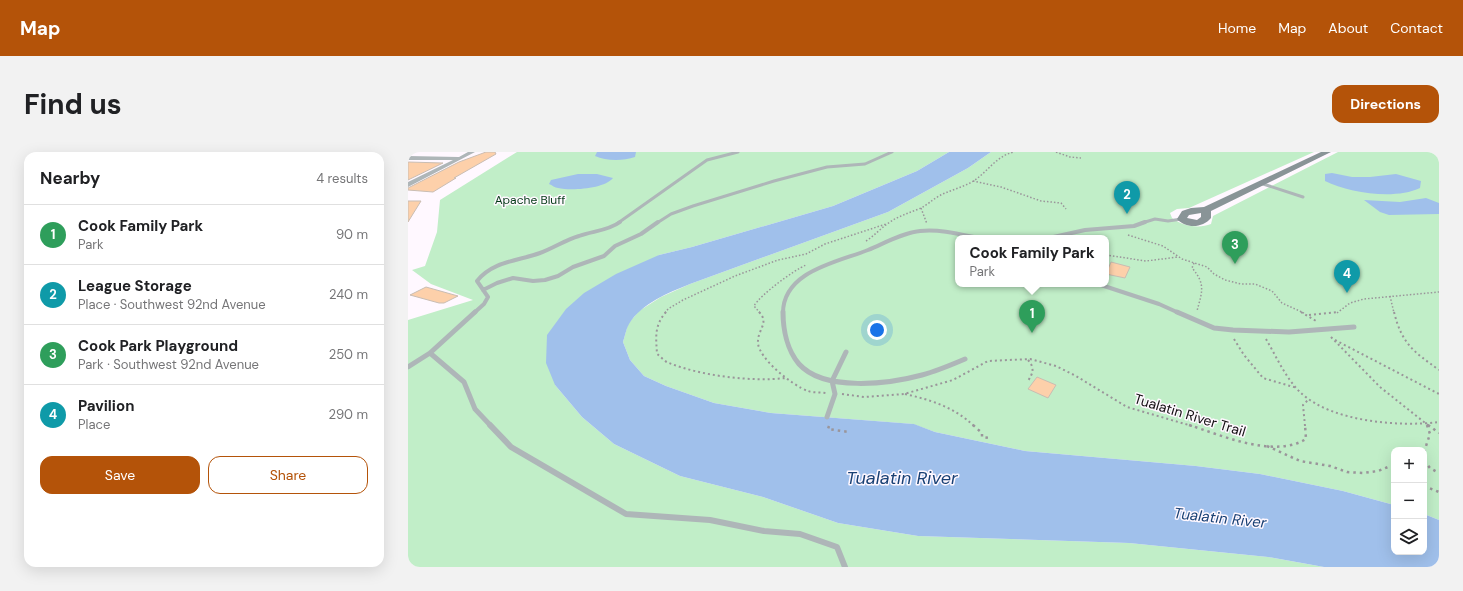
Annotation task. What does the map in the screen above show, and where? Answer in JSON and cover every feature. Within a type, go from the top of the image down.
[{"type":"street","points":[[408,185],[472,152]]},
{"type":"street","points":[[1182,219],[1192,223],[1203,221],[1206,216],[1206,210],[1327,152]]},
{"type":"street","points":[[408,158],[459,158]]},
{"type":"lane","points":[[408,367],[430,352],[472,317],[484,304],[488,298],[477,281],[480,275],[490,269],[513,260],[540,253],[587,232],[600,231],[616,225],[707,160],[738,152]]},
{"type":"lane","points":[[483,290],[497,282],[513,278],[533,281],[545,280],[558,276],[573,267],[604,256],[615,246],[641,234],[671,214],[693,206],[774,181],[827,167],[865,164],[892,152]]},
{"type":"lane","points":[[1260,183],[1303,197]]},
{"type":"lane","points":[[1062,235],[1085,230],[1117,228],[1140,224],[1155,219],[1168,221],[1182,219]]},
{"type":"lane","points":[[963,235],[942,231],[909,234],[824,266],[803,278],[788,293],[784,299],[783,317],[788,346],[794,360],[810,373],[820,378],[832,381],[863,383],[907,379],[935,372],[965,359]]},
{"type":"lane","points":[[1107,287],[1159,304],[1214,328],[1228,330],[1289,332],[1354,328]]},
{"type":"lane","points":[[430,352],[464,382],[475,409],[510,447],[626,514],[710,520],[764,531],[800,534],[837,547],[845,567]]},
{"type":"lane","points":[[827,417],[835,394],[832,381],[846,352]]},
{"type":"path","points":[[787,378],[768,380],[731,377],[709,374],[668,363],[657,354],[656,337],[659,320],[668,309],[682,300],[735,276],[778,260],[806,254],[825,244],[887,224],[910,211],[921,208],[938,196],[973,181],[983,174],[996,160],[1005,154],[1014,152]]},
{"type":"path","points":[[1056,152],[1070,157],[1081,158]]},
{"type":"path","points":[[973,181],[1001,187],[1041,200],[1061,203],[1066,209]]},
{"type":"path","points":[[921,208],[930,231]]},
{"type":"path","points":[[863,242],[878,233],[887,224]]},
{"type":"path","points":[[1117,228],[1123,235],[1133,236],[1163,246],[1179,257],[1207,268],[1225,280],[1240,284],[1255,284],[1272,292],[1282,303],[1316,321],[1380,386],[1439,433]]},
{"type":"path","points":[[1109,255],[1146,261],[1179,257]]},
{"type":"path","name":"Tualatin River Trail","points":[[811,263],[788,275],[776,286],[760,297],[754,306],[764,316],[764,322],[758,340],[760,351],[787,378],[808,392],[864,397],[904,394],[953,380],[988,361],[1027,359],[1056,366],[1096,387],[1127,407],[1248,443],[1279,447],[1298,444],[1306,439],[1303,405],[1308,399]]},
{"type":"path","points":[[1194,264],[1192,268],[1201,277],[1203,285],[1195,320]]},
{"type":"path","points":[[1308,316],[1337,313],[1347,305],[1356,301],[1390,296],[1439,292]]},
{"type":"path","points":[[1390,296],[1396,320],[1406,342],[1420,356],[1439,370]]},
{"type":"path","points":[[1228,330],[1244,355],[1263,378],[1297,388]]},
{"type":"path","points":[[1260,330],[1297,388],[1308,399],[1345,414],[1373,421],[1396,424],[1426,424],[1439,422]]},
{"type":"path","points":[[1334,339],[1439,394]]},
{"type":"path","points":[[1027,359],[1035,371],[1028,380]]},
{"type":"path","points":[[904,394],[932,400],[946,406],[961,414],[974,425],[982,433],[982,437],[990,438]]},
{"type":"path","points":[[830,423],[828,429],[849,432]]},
{"type":"path","points":[[1426,424],[1430,434],[1426,447]]},
{"type":"path","points":[[1266,445],[1300,461],[1330,466],[1347,472],[1363,473],[1391,468]]},
{"type":"path","points":[[1427,464],[1439,473]]},
{"type":"path","points":[[1427,487],[1439,492]]},
{"type":"green space","name":"Apache Bluff","points":[[517,152],[949,152],[917,171],[833,206],[692,247],[659,255],[555,385],[582,417],[614,444],[680,476],[763,497],[838,523],[918,536],[1129,543],[1268,557],[1324,567],[408,567],[408,320],[473,300],[431,284],[412,270],[425,266],[437,232],[440,200]]},
{"type":"green space","points":[[991,152],[1314,152],[1189,208],[1177,209],[1170,213],[1172,218],[1176,221],[1186,225],[1206,226],[1211,224],[1213,216],[1338,152],[1439,152],[1439,520],[1427,515],[1427,447],[1391,447],[1391,504],[1343,491],[1260,474],[1196,466],[1025,451],[935,432],[913,424],[771,413],[714,403],[666,386],[644,376],[630,360],[623,342],[628,324],[639,311],[661,297],[690,284],[888,212],[968,168]]},
{"type":"water","points":[[597,152],[636,152],[635,157],[615,160],[595,156]]},
{"type":"water","name":"Tualatin River","points":[[949,152],[991,152],[968,168],[888,212],[690,284],[648,304],[634,317],[628,326],[623,342],[630,360],[644,376],[666,386],[714,403],[771,413],[914,424],[935,432],[1025,451],[1196,466],[1260,474],[1343,491],[1391,504],[1391,555],[1427,555],[1427,515],[1439,520],[1439,567],[1324,567],[1268,557],[1129,543],[918,536],[838,523],[763,497],[680,476],[614,444],[582,417],[555,385],[546,363],[547,335],[566,309],[584,293],[616,274],[659,255],[692,247],[833,206],[917,171]]},
{"type":"water","points":[[1332,173],[1352,177],[1370,177],[1396,174],[1421,181],[1420,188],[1410,192],[1398,194],[1372,194],[1346,189],[1325,181],[1325,174]]},
{"type":"water","points":[[578,174],[597,174],[613,178],[609,182],[602,185],[579,189],[557,188],[549,184],[551,180]]},
{"type":"water","points":[[1426,198],[1439,203],[1439,214],[1389,215],[1380,212],[1364,200],[1400,202]]},
{"type":"building","points":[[486,152],[495,152],[496,154],[433,192],[408,190],[408,188],[459,162]]},
{"type":"building","points":[[408,162],[443,163],[408,180]]},
{"type":"building","points":[[408,201],[421,201],[408,222]]},
{"type":"building","points":[[1111,262],[1130,267],[1125,278],[1109,275],[1109,267]]},
{"type":"building","points":[[426,287],[458,296],[444,303],[439,303],[410,295]]},
{"type":"building","points":[[1037,377],[1056,385],[1048,398],[1028,389]]},
{"type":"place","name":"League Storage","points":[[1127,214]]},
{"type":"place","name":"Cook Park Playground","points":[[1235,264]]},
{"type":"place","name":"Pavilion","points":[[1347,293]]},
{"type":"place","name":"Cook Family Park","points":[[1032,333]]}]
